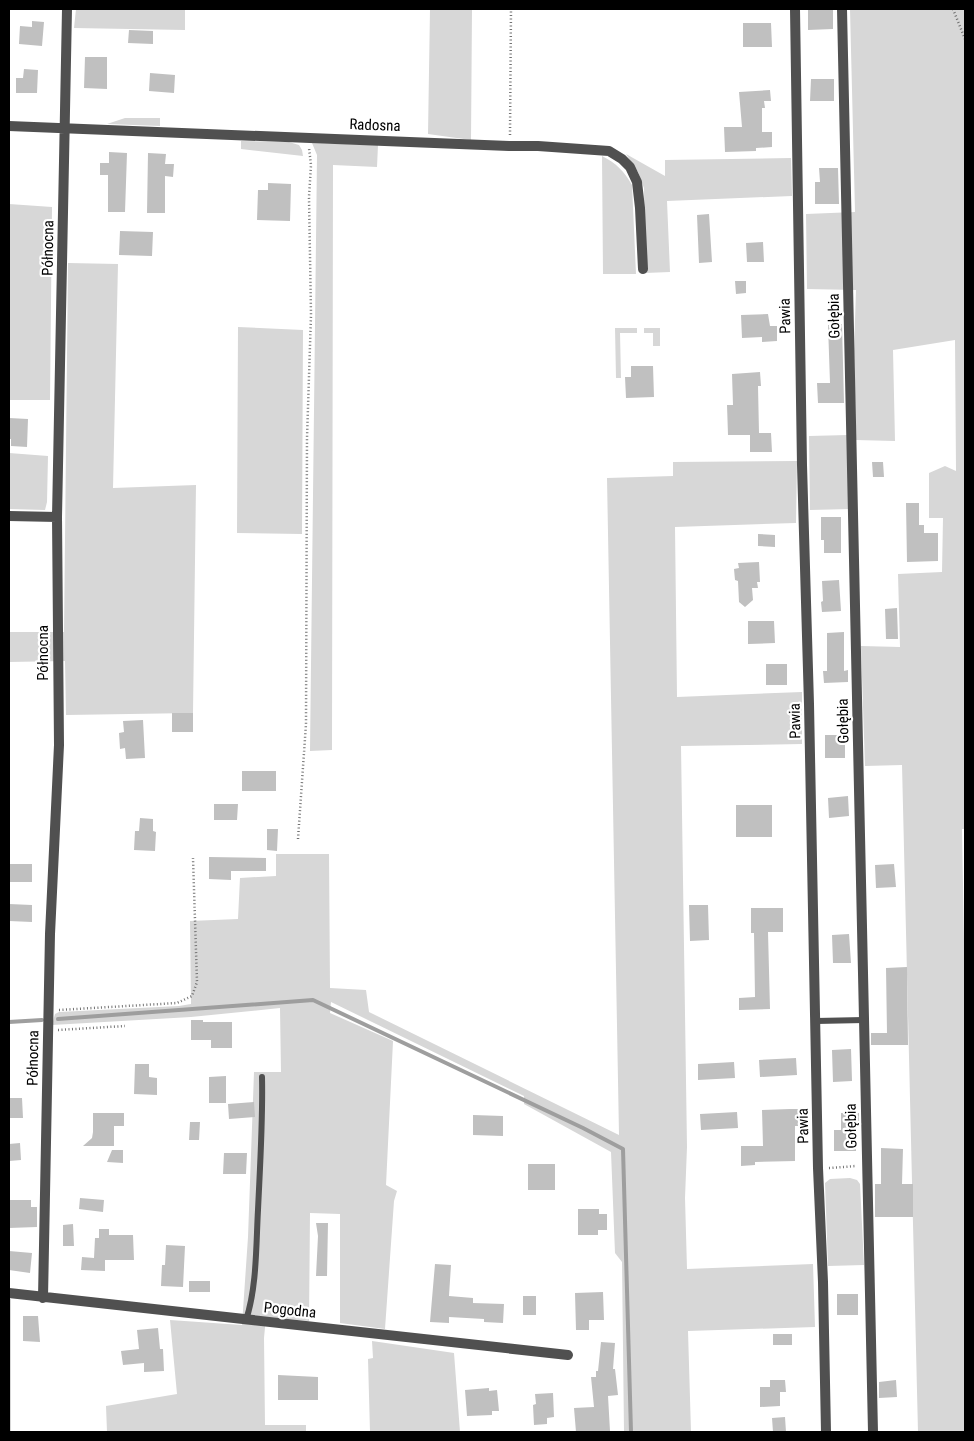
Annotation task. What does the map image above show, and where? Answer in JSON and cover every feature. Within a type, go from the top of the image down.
[{"type":"street","name":"Północna","points":[[43,1298],[50,934],[59,745],[57,517],[67,9]]},
{"type":"street","name":"Pawia","points":[[795,9],[802,465],[826,1432]]},
{"type":"street","name":"Gołębia","points":[[842,9],[873,1432]]},
{"type":"street","name":"Radosna","points":[[9,126],[538,146],[609,151],[622,159],[630,168],[637,182],[643,269]]},
{"type":"street","points":[[9,516],[57,517]]},
{"type":"street","name":"Pogodna","points":[[9,1293],[568,1355]]},
{"type":"lane","points":[[816,1021],[864,1020]]},
{"type":"lane","points":[[246,1320],[250,1305],[256,1239],[262,1077]]},
{"type":"path","points":[[509,146],[511,9]]},
{"type":"path","points":[[952,9],[965,39]]},
{"type":"path","points":[[298,839],[306,724],[307,438],[311,315],[311,165],[309,146],[301,137]]},
{"type":"path","points":[[49,1010],[176,1003],[192,996],[197,982],[193,858]]},
{"type":"path","points":[[49,1031],[126,1026]]},
{"type":"path","points":[[818,1168],[867,1166]]},
{"type":"shaded area","points":[[76,9],[185,9],[185,30],[74,28]]},
{"type":"shaded area","points":[[430,9],[472,9],[471,140],[428,134]]},
{"type":"shaded area","points":[[850,9],[965,9],[965,829],[962,829],[965,996],[965,1432],[918,1432],[902,765],[865,766],[861,646],[900,647],[898,574],[942,572],[943,518],[929,518],[929,473],[945,466],[956,471],[955,340],[893,350],[895,441],[856,440],[854,351],[856,290],[807,289],[806,214],[855,212]]},
{"type":"shaded area","points":[[125,118],[160,118],[160,126],[107,124]]},
{"type":"shaded area","points":[[241,141],[289,142],[299,145],[303,156],[241,149]]},
{"type":"shaded area","points":[[312,143],[378,145],[377,167],[333,165],[332,750],[310,751],[317,155]]},
{"type":"shaded area","points":[[626,154],[665,176],[665,160],[791,158],[792,196],[667,201],[670,272],[645,273],[644,188],[638,172]]},
{"type":"shaded area","points":[[602,156],[619,168],[632,185],[636,274],[603,274]]},
{"type":"shaded area","points":[[9,204],[52,207],[50,400],[9,400]]},
{"type":"shaded area","points":[[68,263],[118,264],[113,488],[196,485],[193,713],[66,715],[65,661],[9,662],[9,632],[64,632]]},
{"type":"shaded area","points":[[238,327],[303,330],[302,534],[237,533]]},
{"type":"shaded area","points":[[615,328],[637,328],[637,333],[620,333],[621,378],[616,378]]},
{"type":"shaded area","points":[[644,328],[660,328],[660,346],[653,346],[653,333],[644,333]]},
{"type":"shaded area","points":[[848,435],[850,509],[810,510],[809,436]]},
{"type":"shaded area","points":[[9,453],[48,456],[47,502],[45,510],[9,509]]},
{"type":"shaded area","points":[[797,461],[796,523],[675,527],[677,697],[802,692],[802,744],[681,746],[687,1147],[685,1198],[687,1269],[813,1264],[815,1327],[688,1331],[691,1432],[624,1432],[622,1262],[615,1253],[611,1152],[524,1104],[524,1096],[331,1002],[330,1013],[393,1041],[386,1185],[397,1191],[394,1201],[385,1329],[340,1323],[340,1214],[310,1213],[309,1321],[266,1317],[264,1338],[265,1425],[306,1425],[306,1432],[107,1432],[106,1406],[177,1394],[170,1320],[242,1325],[248,1237],[254,1072],[281,1072],[280,1008],[191,1017],[52,1025],[55,1014],[59,1012],[191,1004],[190,921],[238,919],[240,878],[276,876],[276,854],[329,854],[330,988],[366,990],[369,1012],[619,1135],[607,478],[673,476],[673,462]]},
{"type":"shaded area","points":[[850,1178],[857,1180],[860,1184],[864,1265],[828,1266],[825,1183],[830,1179]]},
{"type":"shaded area","points":[[9,1299],[11,1299],[11,1432],[9,1432]]},
{"type":"shaded area","points":[[372,1341],[454,1353],[460,1432],[370,1432],[368,1359],[373,1358]]},
{"type":"building","points":[[808,9],[833,9],[833,29],[808,30]]},
{"type":"building","points":[[32,21],[44,22],[42,46],[19,44],[20,26],[32,27]]},
{"type":"building","points":[[743,23],[771,23],[772,47],[743,47]]},
{"type":"building","points":[[129,30],[153,31],[153,44],[128,43]]},
{"type":"building","points":[[85,57],[107,57],[107,89],[84,88]]},
{"type":"building","points":[[24,69],[38,70],[37,93],[16,93],[16,78],[23,78]]},
{"type":"building","points":[[150,73],[175,75],[174,93],[149,91]]},
{"type":"building","points":[[811,79],[834,79],[834,101],[810,101]]},
{"type":"building","points":[[770,90],[771,101],[764,101],[765,108],[762,108],[762,132],[772,132],[772,147],[756,148],[756,151],[725,152],[724,127],[742,127],[739,92]]},
{"type":"building","points":[[109,152],[127,153],[125,212],[108,212],[108,175],[100,175],[100,163],[109,163]]},
{"type":"building","points":[[148,153],[166,154],[165,164],[174,164],[173,177],[165,176],[165,213],[147,213]]},
{"type":"building","points":[[819,168],[838,168],[839,204],[815,204],[815,182],[820,182]]},
{"type":"building","points":[[268,183],[291,184],[290,221],[257,220],[258,190],[268,190]]},
{"type":"building","points":[[709,214],[712,262],[699,263],[697,215]]},
{"type":"building","points":[[120,231],[153,232],[152,256],[119,255]]},
{"type":"building","points":[[763,242],[764,262],[747,262],[746,243]]},
{"type":"building","points":[[735,281],[746,281],[746,293],[736,294]]},
{"type":"building","points":[[768,314],[770,326],[777,326],[777,341],[762,342],[762,337],[742,338],[741,315]]},
{"type":"building","points":[[842,324],[844,403],[818,403],[817,383],[830,383],[828,325]]},
{"type":"building","points":[[631,366],[653,366],[654,397],[626,398],[625,377],[631,377]]},
{"type":"building","points":[[760,372],[761,386],[758,386],[759,433],[771,433],[772,452],[750,452],[750,435],[728,435],[727,405],[733,405],[732,374]]},
{"type":"building","points":[[9,418],[28,419],[27,447],[11,446]]},
{"type":"building","points":[[872,462],[883,462],[884,477],[873,477]]},
{"type":"building","points":[[906,503],[919,503],[919,525],[924,525],[924,533],[938,533],[938,561],[907,562]]},
{"type":"building","points":[[821,517],[841,517],[841,553],[824,553],[824,540],[821,540]]},
{"type":"building","points":[[758,534],[775,535],[775,547],[758,546]]},
{"type":"building","points":[[759,562],[760,582],[757,582],[758,588],[752,588],[753,600],[745,607],[739,602],[738,581],[735,580],[734,569],[739,568],[738,563]]},
{"type":"building","points":[[839,580],[841,611],[822,612],[822,581]]},
{"type":"building","points":[[897,608],[898,639],[886,639],[885,609]]},
{"type":"building","points":[[748,621],[774,621],[775,643],[748,644]]},
{"type":"building","points":[[844,632],[844,671],[848,670],[848,682],[824,683],[823,671],[827,671],[827,633]]},
{"type":"building","points":[[766,664],[787,664],[787,685],[766,685]]},
{"type":"building","points":[[172,713],[193,713],[193,732],[172,732]]},
{"type":"building","points":[[143,720],[145,758],[126,759],[125,748],[120,749],[119,733],[124,732],[123,721]]},
{"type":"building","points":[[825,735],[845,735],[845,758],[825,758]]},
{"type":"building","points":[[242,771],[276,771],[276,791],[242,791]]},
{"type":"building","points":[[848,796],[849,816],[829,818],[828,798]]},
{"type":"building","points":[[214,804],[238,804],[237,820],[214,820]]},
{"type":"building","points":[[736,805],[772,805],[772,837],[736,837]]},
{"type":"building","points":[[140,818],[153,819],[153,831],[156,832],[155,851],[134,850],[135,831],[139,831]]},
{"type":"building","points":[[267,829],[278,829],[277,851],[267,850]]},
{"type":"building","points":[[209,857],[266,858],[266,871],[231,871],[231,880],[209,879]]},
{"type":"building","points":[[9,864],[32,864],[32,882],[9,882]]},
{"type":"building","points":[[894,864],[896,887],[876,888],[875,865]]},
{"type":"building","points":[[9,904],[32,905],[32,922],[9,921]]},
{"type":"building","points":[[689,905],[708,905],[709,940],[690,941]]},
{"type":"building","points":[[751,908],[783,908],[783,932],[768,932],[770,1009],[739,1010],[739,998],[755,997],[754,933],[751,933]]},
{"type":"building","points":[[849,934],[851,963],[833,963],[832,935]]},
{"type":"building","points":[[907,967],[908,1045],[871,1045],[871,1033],[887,1033],[886,968]]},
{"type":"building","points":[[191,1020],[232,1022],[232,1048],[211,1048],[211,1040],[191,1040]]},
{"type":"building","points":[[851,1049],[852,1081],[833,1082],[832,1050]]},
{"type":"building","points":[[796,1058],[797,1075],[760,1077],[759,1060]]},
{"type":"building","points":[[734,1062],[735,1078],[698,1080],[698,1064]]},
{"type":"building","points":[[135,1064],[149,1064],[149,1077],[157,1078],[157,1095],[134,1094]]},
{"type":"building","points":[[226,1076],[226,1103],[209,1103],[209,1077]]},
{"type":"building","points":[[9,1098],[22,1098],[23,1118],[9,1118]]},
{"type":"building","points":[[254,1102],[255,1117],[229,1119],[228,1104]]},
{"type":"building","points":[[798,1109],[798,1126],[795,1126],[795,1161],[755,1162],[755,1165],[741,1166],[741,1146],[763,1146],[762,1110]]},
{"type":"building","points":[[737,1112],[738,1128],[701,1130],[700,1114]]},
{"type":"building","points":[[93,1113],[124,1113],[124,1126],[114,1126],[114,1146],[83,1146],[92,1138]]},
{"type":"building","points":[[841,1113],[859,1113],[859,1123],[856,1123],[856,1151],[834,1151],[834,1130],[841,1130]]},
{"type":"building","points":[[473,1115],[503,1116],[503,1136],[473,1135]]},
{"type":"building","points":[[190,1122],[200,1122],[199,1140],[189,1140]]},
{"type":"building","points":[[20,1143],[21,1160],[9,1161],[9,1144]]},
{"type":"building","points":[[881,1148],[903,1149],[902,1184],[913,1184],[913,1217],[875,1217],[875,1184],[881,1184]]},
{"type":"building","points":[[112,1150],[123,1150],[123,1163],[107,1162]]},
{"type":"building","points":[[224,1153],[247,1153],[246,1174],[223,1174]]},
{"type":"building","points":[[528,1164],[555,1164],[555,1190],[528,1190]]},
{"type":"building","points":[[80,1198],[104,1200],[103,1212],[79,1209]]},
{"type":"building","points":[[9,1200],[31,1200],[31,1207],[37,1207],[37,1227],[9,1228]]},
{"type":"building","points":[[578,1209],[599,1209],[599,1214],[607,1214],[607,1230],[598,1230],[598,1235],[578,1235]]},
{"type":"building","points":[[316,1223],[328,1223],[327,1276],[316,1276],[318,1236]]},
{"type":"building","points":[[73,1224],[74,1246],[63,1246],[63,1225]]},
{"type":"building","points":[[99,1229],[109,1229],[109,1235],[133,1235],[134,1260],[105,1260],[105,1271],[81,1270],[82,1257],[94,1258],[95,1238],[99,1238]]},
{"type":"building","points":[[166,1245],[185,1246],[183,1287],[161,1286],[162,1265],[165,1265]]},
{"type":"building","points":[[9,1251],[32,1253],[30,1273],[9,1270]]},
{"type":"building","points":[[435,1264],[451,1265],[449,1296],[473,1298],[473,1303],[504,1304],[503,1323],[484,1322],[484,1319],[449,1317],[449,1323],[430,1322]]},
{"type":"building","points":[[189,1281],[210,1281],[210,1292],[189,1292]]},
{"type":"building","points":[[603,1292],[604,1320],[589,1320],[589,1330],[576,1330],[575,1293]]},
{"type":"building","points":[[837,1294],[858,1294],[858,1315],[837,1315]]},
{"type":"building","points":[[523,1296],[536,1296],[536,1315],[523,1315]]},
{"type":"building","points":[[23,1316],[38,1316],[40,1342],[23,1341]]},
{"type":"building","points":[[158,1328],[160,1349],[163,1349],[164,1371],[144,1372],[144,1363],[123,1365],[121,1351],[139,1349],[137,1330]]},
{"type":"building","points":[[773,1334],[792,1334],[792,1345],[773,1345]]},
{"type":"building","points":[[601,1342],[615,1343],[613,1369],[615,1369],[618,1395],[608,1396],[610,1431],[576,1432],[574,1408],[594,1407],[591,1377],[596,1377],[596,1371],[598,1371]]},
{"type":"building","points":[[278,1375],[318,1377],[318,1400],[278,1400]]},
{"type":"building","points":[[770,1380],[785,1380],[786,1392],[780,1392],[780,1406],[760,1407],[760,1387],[770,1387]]},
{"type":"building","points":[[896,1380],[897,1397],[879,1398],[879,1382]]},
{"type":"building","points":[[489,1388],[489,1391],[497,1390],[499,1411],[492,1411],[492,1415],[467,1416],[465,1390]]},
{"type":"building","points":[[553,1393],[554,1417],[547,1418],[547,1424],[534,1425],[533,1405],[536,1404],[535,1394]]},
{"type":"building","points":[[785,1417],[786,1432],[773,1432],[772,1418]]},
{"type":"waterway","points":[[58,1019],[313,1000],[583,1128],[623,1149],[631,1432]]},
{"type":"waterway","points":[[9,1022],[42,1020]]}]
